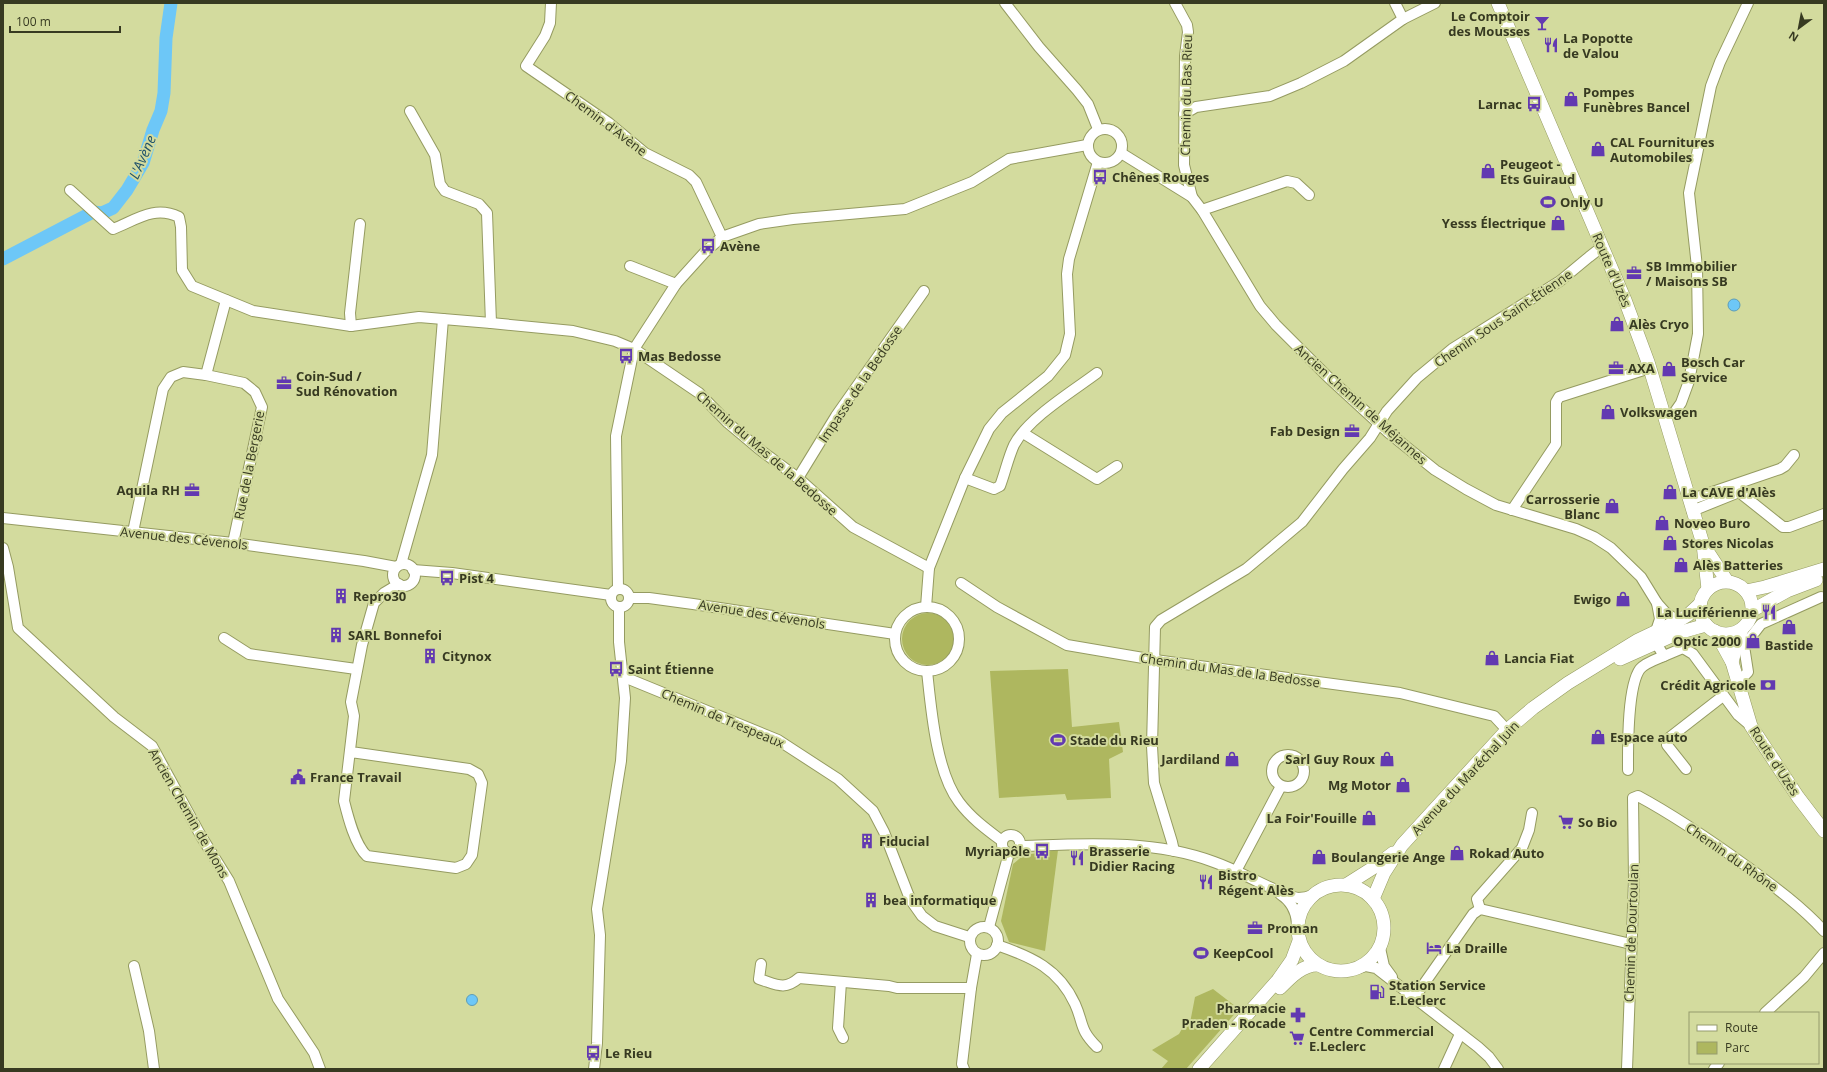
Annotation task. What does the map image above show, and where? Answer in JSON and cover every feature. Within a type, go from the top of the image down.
[{"type":"main road","name":"Route d'Uzès","points":[[1498,3],[1625,300],[1650,368],[1703,544],[1708,589]]},
{"type":"main road","name":"Route d'Uzès","points":[[1703,544],[1727,581]]},
{"type":"main road","points":[[1746,591],[1765,587],[1824,569]]},
{"type":"main road","points":[[1753,610],[1787,592],[1820,579]]},
{"type":"main road","points":[[1732,662],[1742,629],[1751,617],[1753,610],[1752,603],[1746,591],[1734,582],[1727,581],[1714,584],[1703,596],[1700,604],[1700,612],[1710,628],[1729,634],[1742,629]]},
{"type":"main road","name":"Avenue du Maréchal Juin","points":[[1656,637],[1688,615],[1700,604]]},
{"type":"main road","name":"Route d'Uzès","points":[[1710,628],[1732,662],[1750,726],[1798,797],[1824,831]]},
{"type":"main road","name":"Avenue du Maréchal Juin","points":[[1346,885],[1376,866],[1402,845],[1507,730],[1533,708],[1568,683],[1638,640],[1710,628]]},
{"type":"main road","name":"Avenue du Maréchal Juin","points":[[1373,899],[1384,873],[1402,845]]},
{"type":"main road","points":[[1209,1069],[1290,978],[1299,971],[1312,965],[1317,965],[1336,971],[1355,970],[1374,957],[1380,948],[1383,938],[1384,922],[1379,907],[1373,899],[1361,890],[1346,885],[1334,885],[1323,888],[1305,903],[1300,912],[1297,923],[1299,941],[1303,950],[1317,965]]},
{"type":"main road","points":[[1199,1069],[1278,980],[1292,960],[1299,941]]},
{"type":"street","name":"Chemin d'Avène","points":[[551,3],[550,23],[545,36],[526,66],[609,123],[645,153],[689,175],[696,182],[722,237]]},
{"type":"street","points":[[1005,3],[1038,47],[1088,104],[1098,129]]},
{"type":"street","name":"Chemin du Bas Rieu","points":[[1175,3],[1187,25],[1188,32],[1185,56],[1184,165]]},
{"type":"street","points":[[1395,3],[1403,19]]},
{"type":"street","points":[[1184,114],[1196,106],[1260,98],[1297,85],[1344,61],[1403,19],[1435,3]]},
{"type":"street","points":[[1665,417],[1674,413],[1682,403],[1690,381],[1698,334],[1697,267],[1689,193],[1711,86],[1720,62],[1748,3]]},
{"type":"street","points":[[410,111],[435,156],[440,184],[445,191],[479,204],[487,213],[491,323]]},
{"type":"street","points":[[1104,128],[1115,132],[1122,142],[1120,153],[1114,161],[1109,163],[1098,162],[1090,155],[1087,145],[1090,136],[1098,129],[1104,128]]},
{"type":"street","points":[[397,574],[409,584],[413,574],[439,573],[460,574],[615,592],[627,592],[630,598],[625,606],[619,608],[613,605],[615,592],[616,436],[634,349],[676,284],[722,237],[760,224],[793,219],[905,209],[972,182],[1009,159],[1087,145]]},
{"type":"street","name":"Ancien Chemin de Méjannes","points":[[1120,153],[1192,197],[1202,210],[1260,306],[1276,325],[1328,377],[1379,423],[1448,480],[1496,505],[1576,529],[1606,544],[1623,558],[1636,572],[1657,604],[1666,613],[1678,621]]},
{"type":"street","points":[[926,607],[929,568],[965,478],[989,429],[1002,413],[1048,376],[1065,355],[1070,334],[1067,274],[1069,259],[1098,162]]},
{"type":"street","name":"Ancien Chemin de Méjannes","points":[[1184,165],[1192,197]]},
{"type":"street","points":[[1202,210],[1287,181],[1296,183],[1309,194]]},
{"type":"street","name":"Chemin du Mas de la Bedosse","points":[[70,190],[102,221],[113,229],[146,214],[168,212],[179,217],[181,227],[182,270],[192,286],[253,311],[351,326],[419,317],[572,331],[616,341],[634,349],[700,393],[728,423],[759,449],[798,478],[853,527],[929,568]]},
{"type":"street","points":[[351,326],[350,313],[360,224]]},
{"type":"street","name":"Chemin Sous Saint-Étienne","points":[[1174,851],[1154,783],[1152,746],[1155,627],[1161,620],[1246,569],[1302,522],[1343,469],[1370,438],[1387,410],[1417,378],[1452,349],[1560,281],[1598,250],[1603,250]]},
{"type":"street","points":[[630,266],[676,284]]},
{"type":"street","name":"Impasse de la Bedosse","points":[[798,478],[836,416],[924,291]]},
{"type":"street","points":[[206,375],[226,300]]},
{"type":"street","points":[[351,752],[469,769],[478,774],[482,783],[481,791],[472,855],[466,864],[456,868],[380,859],[367,856],[361,851],[344,801],[351,752],[354,716],[351,702],[356,668],[374,603],[384,593],[397,574],[432,455],[443,319]]},
{"type":"street","points":[[1512,510],[1556,444],[1556,402],[1559,397],[1650,368]]},
{"type":"street","name":"Rue de la Bergerie","points":[[133,532],[162,389],[171,377],[183,372],[244,383],[255,392],[262,407],[233,543]]},
{"type":"street","points":[[965,478],[994,489],[1000,486],[1014,445],[1022,433],[1046,411],[1097,373]]},
{"type":"street","points":[[1022,433],[1097,479],[1117,466]]},
{"type":"street","points":[[1691,505],[1738,488],[1785,466],[1794,455]]},
{"type":"street","points":[[1738,488],[1783,527],[1790,527],[1824,514]]},
{"type":"street","name":"Avenue des Cévenols","points":[[3,518],[233,543],[364,561],[397,574],[408,565],[413,574]]},
{"type":"street","name":"Ancien Chemin de Mons","points":[[3,548],[8,568],[18,628],[114,717],[152,746],[201,836],[229,882],[278,999],[314,1053],[320,1069]]},
{"type":"street","points":[[1738,682],[1748,672],[1744,646],[1761,624],[1823,596],[1820,579]]},
{"type":"street","name":"Chemin du Mas de la Bedosse","points":[[961,583],[997,607],[1067,645],[1155,660],[1400,693],[1494,716],[1507,730]]},
{"type":"street","name":"Avenue des Cévenols","points":[[630,598],[649,598],[895,634]]},
{"type":"street","name":"Ancien Chemin de Méjannes","points":[[1656,637],[1660,619],[1657,604]]},
{"type":"street","points":[[926,607],[936,608],[949,616],[957,628],[959,638],[958,648],[950,661],[937,670],[927,671],[916,669],[905,663],[896,650],[895,634],[898,623],[906,615],[915,609],[926,607]]},
{"type":"street","points":[[594,1069],[597,1043],[600,936],[597,909],[621,761],[625,698],[624,677],[619,642],[619,608]]},
{"type":"street","points":[[1656,637],[1664,656]]},
{"type":"street","points":[[224,638],[249,654],[356,668]]},
{"type":"street","points":[[1628,770],[1628,723],[1635,677],[1641,668],[1683,648],[1693,654],[1723,696],[1750,726]]},
{"type":"street","points":[[927,671],[940,757],[946,777],[958,801],[977,822],[1002,840]]},
{"type":"street","name":"Chemin de Trespeaux","points":[[624,677],[778,740],[838,779],[873,811],[884,832],[910,899],[922,916],[935,926],[969,937]]},
{"type":"street","points":[[1686,770],[1667,745],[1670,738],[1723,696]]},
{"type":"street","points":[[1236,871],[1281,786]]},
{"type":"street","name":"Chemin du Rhône","points":[[1633,798],[1638,796],[1656,806],[1728,853],[1776,888],[1813,919],[1824,931]]},
{"type":"street","name":"Chemin de Dourtoulan","points":[[1627,1069],[1634,880],[1633,798]]},
{"type":"street","points":[[1480,909],[1478,899],[1522,848],[1529,830],[1532,813]]},
{"type":"street","points":[[1012,834],[1019,840],[1020,846],[1015,853],[1009,853],[1002,849],[1002,840],[1006,836],[1012,834]]},
{"type":"street","points":[[1020,846],[1072,844],[1125,845],[1174,851],[1213,861],[1236,871],[1283,896],[1292,904],[1296,913],[1297,923]]},
{"type":"street","points":[[990,927],[1009,853]]},
{"type":"street","points":[[1268,887],[1297,898],[1306,898],[1313,895]]},
{"type":"street","points":[[1414,998],[1473,914],[1480,909],[1631,944]]},
{"type":"street","points":[[980,927],[990,927],[998,937],[997,945],[991,953],[987,955],[977,954],[970,947],[969,937],[971,933],[980,927]]},
{"type":"street","points":[[997,945],[1017,952],[1044,965],[1055,974],[1076,1006],[1080,1023],[1086,1035],[1097,1047]]},
{"type":"street","points":[[1380,948],[1384,966],[1401,988]]},
{"type":"street","points":[[1767,1012],[1804,977],[1824,953]]},
{"type":"street","points":[[964,1069],[962,1064],[970,988],[977,954]]},
{"type":"street","points":[[761,964],[759,979],[785,986],[793,983],[799,978],[897,988],[970,988]]},
{"type":"street","points":[[134,966],[148,1031],[154,1069]]},
{"type":"street","points":[[1355,970],[1366,966],[1376,968],[1489,1057],[1498,1069]]},
{"type":"street","points":[[841,982],[838,1028],[842,1038]]},
{"type":"street","points":[[1444,1069],[1460,1034]]},
{"type":"green space","points":[[923,613],[933,613],[947,620],[954,634],[954,644],[947,658],[933,665],[923,665],[913,661],[906,654],[902,644],[902,634],[906,624],[913,617]]},
{"type":"green space","name":"Stade du Rieu","points":[[1068,669],[1072,727],[1119,722],[1123,752],[1109,759],[1111,798],[1067,800],[1065,794],[999,798],[990,671]]},
{"type":"green space","points":[[1058,850],[1045,951],[1009,942],[1001,921],[1013,864],[1024,855]]},
{"type":"green space","points":[[1213,989],[1239,1009],[1186,1069],[1161,1069],[1168,1061],[1152,1050],[1179,1034],[1183,1027],[1190,1023],[1195,997]]},
{"type":"water","points":[[1732,299],[1736,299],[1740,305],[1736,311],[1732,311],[1728,307],[1728,303]]},
{"type":"water","points":[[472,994],[476,996],[478,1000],[476,1004],[472,1006],[468,1004],[466,1000],[468,996]]},
{"type":"waterway","name":"L'Avène","points":[[3,259],[93,212],[102,213],[113,208],[127,190],[143,163],[153,130],[161,111],[164,93],[166,38],[171,3]]},
{"type":"place","name":"Le Comptoir des Mousses","points":[[1542,23]]},
{"type":"place","name":"La Popotte de Valou","points":[[1551,45]]},
{"type":"place","name":"Pompes Funèbres Bancel","points":[[1571,99]]},
{"type":"place","name":"Larnac","points":[[1534,104]]},
{"type":"place","name":"CAL Fournitures Automobiles","points":[[1598,149]]},
{"type":"place","name":"Peugeot - Ets Guiraud","points":[[1488,171]]},
{"type":"place","name":"Chênes Rouges","points":[[1100,177]]},
{"type":"place","name":"Only U","points":[[1548,202]]},
{"type":"place","name":"Yesss Électrique","points":[[1558,223]]},
{"type":"place","name":"Avène","points":[[708,246]]},
{"type":"place","name":"SB Immobilier / Maisons SB","points":[[1634,273]]},
{"type":"place","name":"Alès Cryo","points":[[1617,324]]},
{"type":"place","name":"Mas Bedosse","points":[[626,356]]},
{"type":"place","name":"AXA","points":[[1616,368]]},
{"type":"place","name":"Bosch Car Service","points":[[1669,369]]},
{"type":"place","name":"Coin-Sud / Sud Rénovation","points":[[284,383]]},
{"type":"place","name":"Volkswagen","points":[[1608,412]]},
{"type":"place","name":"Fab Design","points":[[1352,431]]},
{"type":"place","name":"Aquila RH","points":[[192,490]]},
{"type":"place","name":"La CAVE d'Alès","points":[[1670,492]]},
{"type":"place","name":"Carrosserie Blanc","points":[[1612,506]]},
{"type":"place","name":"Noveo Buro","points":[[1662,523]]},
{"type":"place","name":"Stores Nicolas","points":[[1670,543]]},
{"type":"place","name":"Alès Batteries","points":[[1681,565]]},
{"type":"place","name":"Pist 4","points":[[447,578]]},
{"type":"place","name":"Repro30","points":[[341,596]]},
{"type":"place","name":"Ewigo","points":[[1623,599]]},
{"type":"place","name":"La Luciférienne","points":[[1769,612]]},
{"type":"place","name":"Bastide","points":[[1789,627]]},
{"type":"place","name":"SARL Bonnefoi","points":[[336,635]]},
{"type":"place","name":"Optic 2000","points":[[1753,641]]},
{"type":"place","name":"Citynox","points":[[430,656]]},
{"type":"place","name":"Lancia Fiat","points":[[1492,658]]},
{"type":"place","name":"Saint Étienne","points":[[616,669]]},
{"type":"place","name":"Crédit Agricole","points":[[1768,685]]},
{"type":"place","name":"Espace auto","points":[[1598,737]]},
{"type":"place","name":"Stade du Rieu","points":[[1058,740]]},
{"type":"place","name":"Jardiland","points":[[1232,759]]},
{"type":"place","name":"Sarl Guy Roux","points":[[1387,759]]},
{"type":"place","name":"France Travail","points":[[298,777]]},
{"type":"place","name":"Mg Motor","points":[[1403,785]]},
{"type":"place","name":"La Foir'Fouille","points":[[1369,818]]},
{"type":"place","name":"So Bio","points":[[1566,822]]},
{"type":"place","name":"Fiducial","points":[[867,841]]},
{"type":"place","name":"Myriapôle","points":[[1042,851]]},
{"type":"place","name":"Rokad Auto","points":[[1457,853]]},
{"type":"place","name":"Boulangerie Ange","points":[[1319,857]]},
{"type":"place","name":"Brasserie Didier Racing","points":[[1077,858]]},
{"type":"place","name":"Bistro Régent Alès","points":[[1206,882]]},
{"type":"place","name":"bea informatique","points":[[871,900]]},
{"type":"place","name":"Proman","points":[[1255,928]]},
{"type":"place","name":"La Draille","points":[[1434,948]]},
{"type":"place","name":"KeepCool","points":[[1201,953]]},
{"type":"place","name":"Station Service E.Leclerc","points":[[1377,992]]},
{"type":"place","name":"Pharmacie Praden - Rocade","points":[[1298,1015]]},
{"type":"place","name":"Centre Commercial E.Leclerc","points":[[1297,1038]]},
{"type":"place","name":"Le Rieu","points":[[593,1053]]}]
